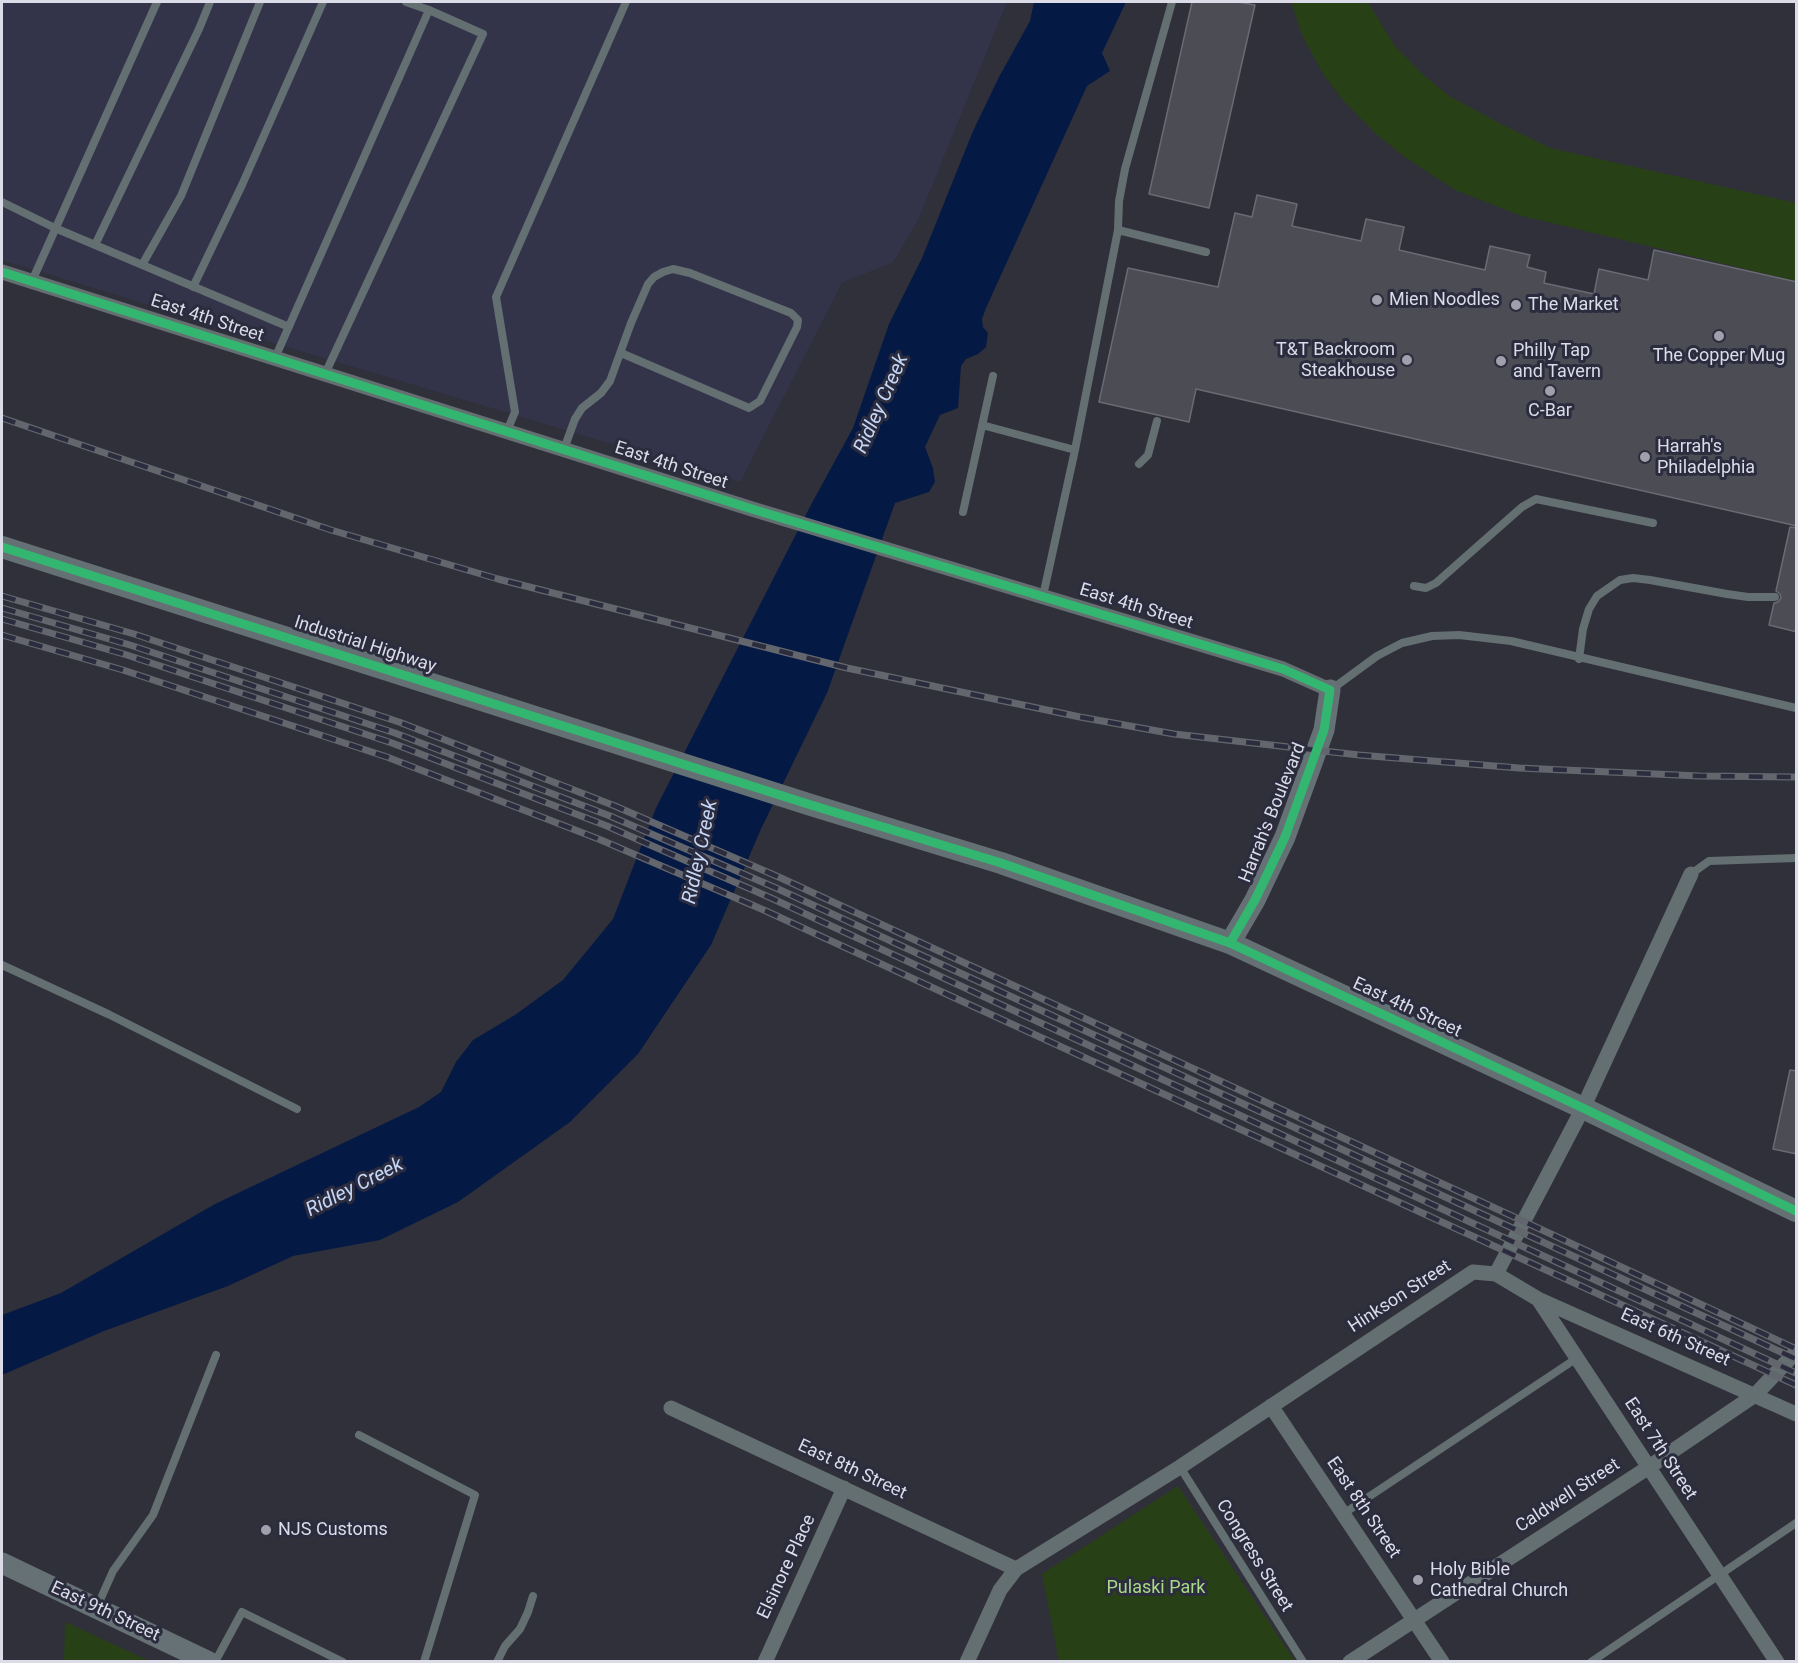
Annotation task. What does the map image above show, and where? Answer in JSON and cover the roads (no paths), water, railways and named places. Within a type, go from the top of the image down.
[{"type":"main road","name":"Industrial Highway","points":[[2,547],[718,774]]},
{"type":"main road","name":"East 4th Street","points":[[718,774],[1001,863],[1230,943],[1797,1211]]},
{"type":"street","name":"East 4th Street","points":[[2,272],[752,509],[1283,669],[1330,690]]},
{"type":"street","name":"Harrah's Boulevard","points":[[1230,943],[1255,900],[1285,837],[1324,730],[1330,690]]},
{"type":"street","points":[[1496,1274],[1583,1108],[1691,874]]},
{"type":"street","name":"Hinkson Street","points":[[1016,1569],[1180,1467],[1473,1272],[1496,1274]]},
{"type":"street","name":"East 7th Street","points":[[1496,1274],[1538,1299],[1777,1662]]},
{"type":"street","name":"East 6th Street","points":[[1538,1299],[1797,1414]]},
{"type":"street","name":"Caldwell Street","points":[[1350,1662],[1755,1395],[1797,1352]]},
{"type":"street","name":"East 8th Street","points":[[1271,1406],[1442,1662]]},
{"type":"street","name":"East 8th Street","points":[[671,1408],[1016,1569]]},
{"type":"street","name":"Elsinore Place","points":[[765,1662],[844,1488]]},
{"type":"street","name":"East 9th Street","points":[[2,1563],[209,1662]]},
{"type":"street","points":[[967,1662],[1000,1590],[1016,1569]]},
{"type":"lane","points":[[32,281],[157,2]]},
{"type":"lane","points":[[95,245],[200,29],[210,2]]},
{"type":"lane","points":[[142,265],[181,196],[260,2]]},
{"type":"lane","points":[[193,287],[242,185],[323,2]]},
{"type":"lane","points":[[325,374],[483,34],[406,2]]},
{"type":"lane","points":[[507,431],[515,412],[496,297],[626,2]]},
{"type":"lane","points":[[1043,596],[1075,450],[1118,230],[1119,201],[1125,169],[1172,2]]},
{"type":"lane","points":[[275,358],[429,10]]},
{"type":"lane","points":[[2,202],[55,228],[289,327]]},
{"type":"lane","points":[[1118,230],[1206,252]]},
{"type":"lane","points":[[564,449],[575,419],[582,408],[607,386],[648,284],[654,277],[674,269],[690,273],[791,313],[798,320],[797,327],[760,401],[749,408],[621,353]]},
{"type":"lane","points":[[963,512],[993,376]]},
{"type":"lane","points":[[1139,464],[1148,455],[1157,421]]},
{"type":"lane","points":[[982,425],[1075,450]]},
{"type":"lane","points":[[1414,586],[1426,588],[1436,584],[1522,507],[1536,499],[1653,523]]},
{"type":"lane","points":[[1579,659],[1583,629],[1589,609],[1598,596],[1620,580],[1633,578],[1748,597],[1775,597]]},
{"type":"lane","points":[[1330,690],[1377,656],[1402,643],[1432,636],[1459,635],[1511,641],[1579,659],[1797,708]]},
{"type":"lane","points":[[1691,874],[1709,861],[1797,858]]},
{"type":"lane","points":[[2,965],[108,1014],[297,1108]]},
{"type":"lane","points":[[96,1608],[113,1571],[153,1515],[216,1356]]},
{"type":"lane","points":[[1343,1514],[1577,1359]]},
{"type":"lane","points":[[359,1435],[475,1495],[424,1662]]},
{"type":"lane","name":"Congress Street","points":[[1180,1467],[1303,1662]]},
{"type":"lane","points":[[1591,1662],[1797,1523]]},
{"type":"lane","points":[[497,1662],[505,1646],[520,1629],[533,1596]]},
{"type":"lane","points":[[215,1662],[242,1612],[343,1662]]},
{"type":"water","name":"Ridley Creek","points":[[1034,2],[1126,2],[1102,53],[1110,71],[1087,86],[986,308],[982,319],[983,327],[988,333],[986,347],[978,354],[966,359],[961,366],[958,408],[940,415],[925,447],[933,468],[935,482],[929,492],[895,503],[827,693],[761,829],[711,945],[638,1054],[570,1122],[458,1202],[380,1240],[293,1256],[228,1286],[104,1331],[2,1375],[2,1315],[61,1293],[215,1204],[419,1107],[441,1092],[456,1062],[473,1040],[515,1015],[563,980],[613,919],[656,808],[813,501],[853,428],[889,324],[922,258],[973,131],[1030,21]]},
{"type":"railway","points":[[2,418],[331,530],[498,579],[847,668],[1080,717],[1174,734],[1359,755],[1519,768],[1700,776],[1796,777]]},
{"type":"railway","points":[[2,596],[134,634],[399,722],[615,806],[781,878],[1796,1349]]},
{"type":"railway","points":[[2,608],[130,645],[395,733],[610,816],[776,888],[1796,1359]]},
{"type":"railway","points":[[2,619],[127,655],[392,743],[607,826],[771,898],[1796,1373]]},
{"type":"railway","points":[[2,635],[123,670],[387,757],[601,840],[766,911],[1796,1385]]},
{"type":"place","name":"Mien Noodles","points":[[1377,300]]},
{"type":"place","name":"The Market","points":[[1516,305]]},
{"type":"place","name":"The Copper Mug","points":[[1719,336]]},
{"type":"place","name":"T&T Backroom Steakhouse","points":[[1407,360]]},
{"type":"place","name":"Philly Tap and Tavern","points":[[1501,361]]},
{"type":"place","name":"C-Bar","points":[[1550,391]]},
{"type":"place","name":"Harrah's Philadelphia","points":[[1645,457]]},
{"type":"place","name":"NJS Customs","points":[[266,1530]]},
{"type":"place","name":"Holy Bible Cathedral Church","points":[[1418,1580]]},
{"type":"park label","name":"Pulaski Park","points":[[1156,1588]]}]
